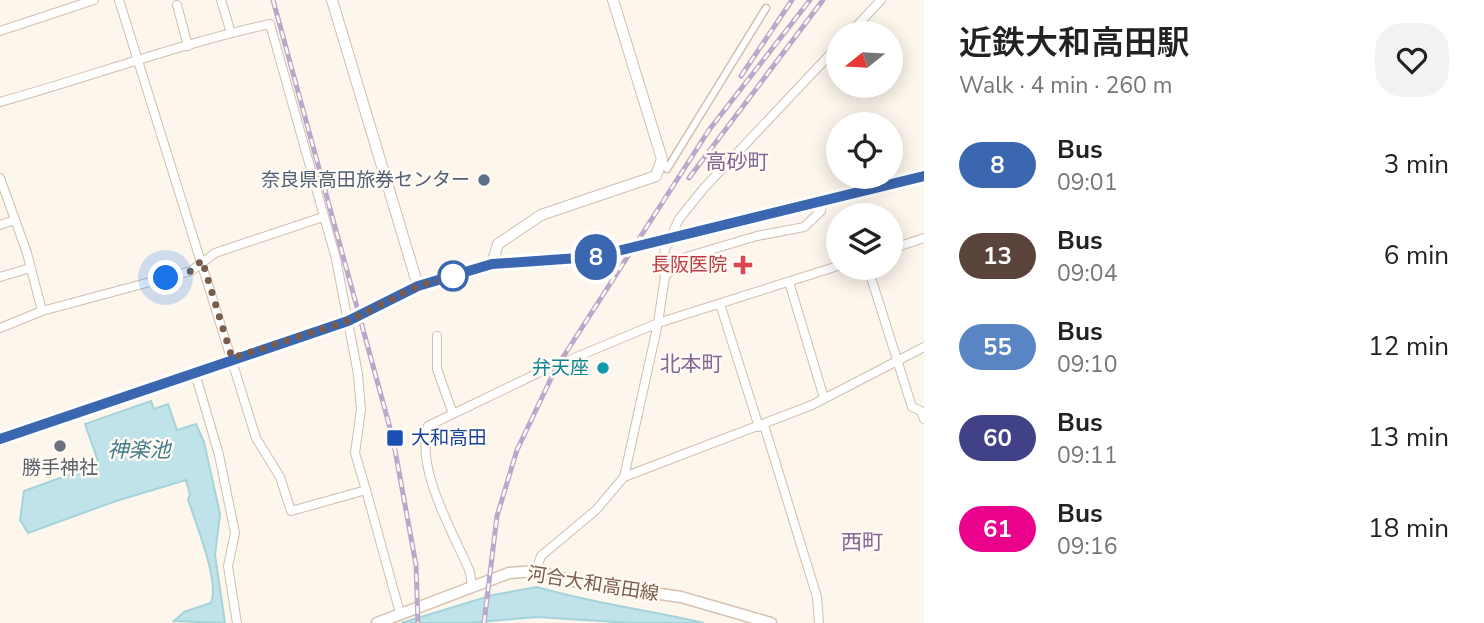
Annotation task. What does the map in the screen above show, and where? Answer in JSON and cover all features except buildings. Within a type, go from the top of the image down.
[{"type":"main road","points":[[0,439],[232,358],[348,321],[418,286],[492,264],[593,257],[924,176]]},
{"type":"main road","name":"河合大和高田線","points":[[377,623],[509,573],[536,571],[573,581],[681,597],[772,623]]},
{"type":"street","points":[[0,31],[94,0]]},
{"type":"street","points":[[119,0],[256,438],[280,477],[291,511],[366,489]]},
{"type":"street","points":[[222,0],[231,33]]},
{"type":"street","points":[[332,0],[418,286]]},
{"type":"street","points":[[614,0],[667,169],[766,8]]},
{"type":"street","points":[[861,21],[881,0]]},
{"type":"street","points":[[177,5],[188,46]]},
{"type":"street","points":[[0,102],[231,33],[270,24],[336,259],[358,374],[361,410],[355,453],[400,613]]},
{"type":"street","points":[[536,571],[541,556],[596,510],[624,477],[657,323],[665,276],[662,264],[665,249],[679,219],[704,188],[826,59]]},
{"type":"street","points":[[492,264],[498,244],[541,215],[656,176],[662,159]]},
{"type":"street","points":[[0,178],[43,312]]},
{"type":"street","points":[[665,276],[686,257],[757,236],[804,227],[821,211],[822,202]]},
{"type":"street","points":[[0,328],[43,312],[191,271],[202,260],[323,218]]},
{"type":"street","points":[[0,225],[15,220]]},
{"type":"street","points":[[903,245],[924,239]]},
{"type":"street","points":[[0,277],[30,268]]},
{"type":"street","points":[[472,588],[470,572],[426,467],[423,444],[428,426],[657,323],[826,271]]},
{"type":"street","points":[[872,280],[912,407],[923,413]]},
{"type":"street","points":[[789,282],[824,398]]},
{"type":"street","points":[[720,304],[817,597],[819,623]]},
{"type":"street","points":[[437,336],[437,369],[453,414]]},
{"type":"street","points":[[624,477],[762,426],[924,347]]},
{"type":"street","points":[[195,373],[219,455],[234,533],[228,566],[237,623]]},
{"type":"water","name":"神楽池","points":[[151,401],[154,409],[168,404],[177,430],[196,424],[204,442],[220,514],[215,555],[225,623],[174,621],[184,612],[211,603],[213,593],[210,566],[188,499],[190,495],[186,480],[116,501],[28,533],[20,520],[24,491],[96,465],[98,461],[85,424]]},
{"type":"water","points":[[537,587],[578,598],[704,623],[631,623],[537,617],[468,623],[401,623],[493,595]]},
{"type":"railway","points":[[273,0],[393,439],[416,565],[418,623]]},
{"type":"railway","points":[[741,76],[792,0]]},
{"type":"railway","points":[[484,623],[497,516],[517,450],[556,368],[709,130],[810,0]]},
{"type":"railway","points":[[689,178],[823,0]]},
{"type":"bus line","name":"8","points":[[0,439],[232,358],[348,321],[418,286],[492,264],[593,257],[924,176]]},
{"type":"place","name":"奈良県高田旅券センター","points":[[484,180]]},
{"type":"place","name":"長阪医院","points":[[743,265]]},
{"type":"place","name":"弁天座","points":[[603,368]]},
{"type":"place","name":"大和高田","points":[[395,438]]},
{"type":"place","name":"勝手神社","points":[[60,446]]},
{"type":"district","name":"高砂町","points":[[737,162]]},
{"type":"district","name":"北本町","points":[[691,364]]},
{"type":"district","name":"西町","points":[[862,542]]},
{"type":"route","points":[[166,278],[191,271],[202,260],[232,358],[348,321],[418,286],[453,276]]}]
